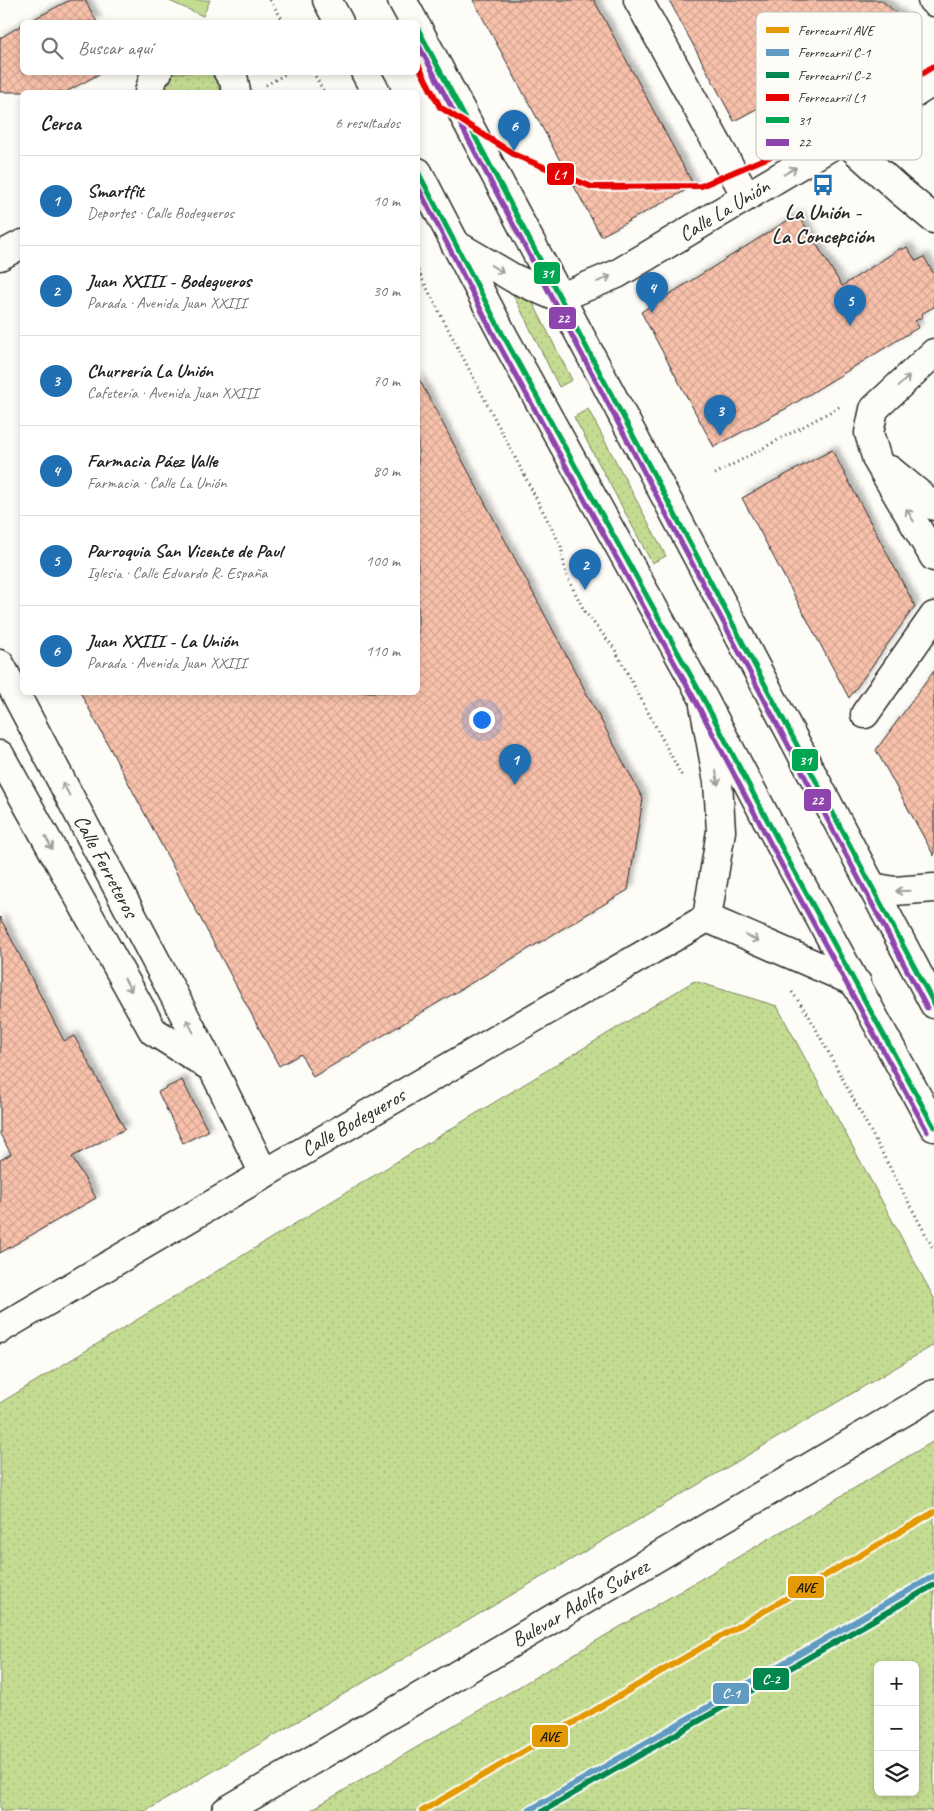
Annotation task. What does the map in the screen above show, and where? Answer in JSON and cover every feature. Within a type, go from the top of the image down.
[{"type":"main road","points":[[327,0],[338,20]]},
{"type":"main road","points":[[402,0],[413,20]]},
{"type":"main road","points":[[638,0],[746,196]]},
{"type":"main road","points":[[420,33],[934,1004]]},
{"type":"main road","points":[[150,90],[155,75]]},
{"type":"main road","points":[[230,75],[248,90]]},
{"type":"main road","points":[[367,75],[375,90]]},
{"type":"main road","name":"Calle La Unión","points":[[922,89],[934,81]]},
{"type":"main road","name":"Calle La Unión","points":[[559,298],[617,274],[808,160]]},
{"type":"main road","points":[[865,160],[934,219]]},
{"type":"main road","points":[[420,176],[504,337],[702,696],[793,869],[929,1118],[934,1140]]},
{"type":"main road","points":[[456,244],[512,278],[559,298]]},
{"type":"main road","points":[[0,256],[20,245]]},
{"type":"main road","points":[[934,353],[874,409],[869,433],[877,460],[934,557]]},
{"type":"main road","points":[[877,460],[934,506]]},
{"type":"main road","points":[[865,714],[934,616]]},
{"type":"main road","name":"Calle Ferreteros","points":[[0,664],[213,1069],[264,1174]]},
{"type":"main road","points":[[702,696],[718,782],[721,831],[707,918],[856,983]]},
{"type":"main road","name":"Calle Ferreteros","points":[[0,754],[153,1031],[213,1069]]},
{"type":"main road","points":[[872,887],[894,891],[934,888]]},
{"type":"main road","name":"Calle Bodegueros","points":[[0,1329],[707,918]]},
{"type":"main road","name":"Bulevar Adolfo Suárez","points":[[226,1811],[934,1394]]},
{"type":"path","points":[[270,0],[283,20]]},
{"type":"path","points":[[248,90],[282,75]]},
{"type":"path","points":[[315,75],[323,90]]},
{"type":"path","points":[[420,275],[561,546],[566,575],[585,612],[614,648],[685,782]]},
{"type":"path","points":[[715,474],[842,405],[874,409]]},
{"type":"path","points":[[789,989],[809,1016],[934,1250]]},
{"type":"green space","points":[[167,0],[210,0],[203,16]]},
{"type":"green space","points":[[173,75],[211,75],[216,80],[220,90],[163,90],[167,80]]},
{"type":"green space","points":[[511,290],[531,299],[572,380],[559,387]]},
{"type":"green space","points":[[588,409],[666,556],[652,563],[574,417]]},
{"type":"green space","points":[[694,981],[777,1006],[934,1298],[934,1345],[146,1811],[0,1811],[0,1403]]},
{"type":"green space","points":[[934,1441],[934,1811],[309,1811]]},
{"type":"building","points":[[70,0],[85,0],[96,20],[32,20]]},
{"type":"building","points":[[473,0],[594,0],[694,186],[601,236]]},
{"type":"building","points":[[669,0],[881,0],[895,12],[756,12],[756,109],[734,121]]},
{"type":"building","points":[[20,26],[20,75],[97,75],[70,90],[0,92],[0,38]]},
{"type":"building","points":[[798,214],[842,286],[901,248],[902,250],[907,247],[916,261],[924,257],[934,274],[934,307],[921,314],[922,317],[915,321],[919,327],[787,408],[714,447],[641,312]]},
{"type":"building","points":[[420,381],[643,799],[628,890],[313,1077],[301,1054],[279,1066],[82,695],[420,695]]},
{"type":"building","points":[[832,450],[915,606],[849,698],[742,498]]},
{"type":"building","points":[[934,671],[934,856],[876,750]]},
{"type":"building","points":[[0,917],[64,1041],[74,1036],[125,1129],[72,1157],[96,1198],[0,1253],[0,1160],[11,1154],[0,1134]]},
{"type":"building","points":[[182,1080],[208,1131],[183,1143],[158,1092]]},
{"type":"rail line","name":"L1","points":[[922,73],[934,66]]},
{"type":"rail line","name":"L1","points":[[420,69],[440,107],[515,155],[592,187],[701,186],[762,160]]},
{"type":"rail line","name":"AVE","points":[[422,1811],[934,1512]]},
{"type":"rail line","name":"C-1","points":[[528,1811],[934,1576]]},
{"type":"rail line","name":"C-2","points":[[543,1811],[934,1585]]},
{"type":"transit line","name":"31","points":[[420,33],[934,1004]]},
{"type":"transit line","name":"22","points":[[420,48],[927,1008]]},
{"type":"transit line","name":"31","points":[[420,176],[504,337],[702,696],[793,869],[934,1127]]},
{"type":"transit line","name":"22","points":[[420,191],[497,341],[695,700],[786,873],[927,1131]]},
{"type":"place","name":"Juan XXIII - La Unión","points":[[514,151]]},
{"type":"place","name":"La Unión - La Concepción","points":[[823,185]]},
{"type":"place","name":"Farmacia Páez Valle","points":[[652,313]]},
{"type":"place","name":"Parroquia San Vicente de Paul","points":[[850,326]]},
{"type":"place","name":"Churrería La Unión","points":[[720,436]]},
{"type":"place","name":"Juan XXIII - Bodegueros","points":[[585,590]]},
{"type":"place","name":"Smartfit","points":[[515,785]]}]
